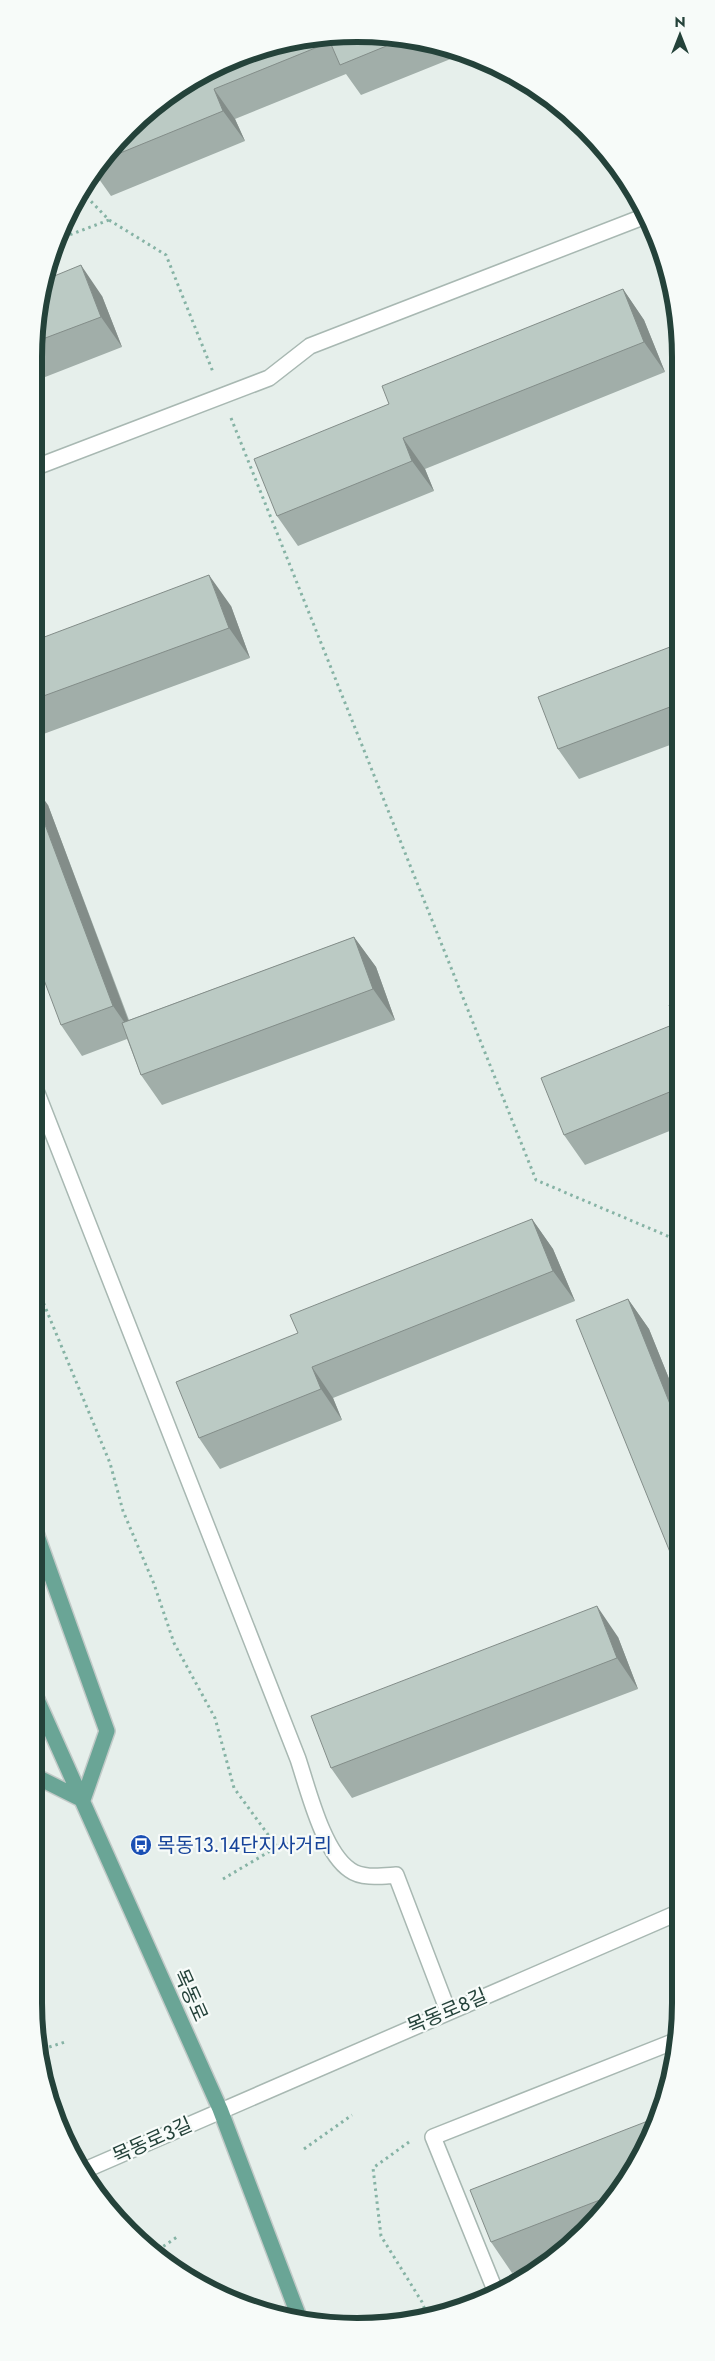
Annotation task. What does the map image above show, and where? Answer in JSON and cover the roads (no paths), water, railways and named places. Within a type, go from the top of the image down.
[{"type":"main road","points":[[42,1547],[107,1731],[83,1800],[42,1780]]},
{"type":"main road","name":"목동로","points":[[42,1709],[220,2109],[297,2312]]},
{"type":"street","points":[[42,465],[269,378],[310,346],[640,218]]},
{"type":"street","points":[[42,1106],[298,1758],[321,1829],[340,1861],[351,1871],[373,1876],[396,1875],[448,2011]]},
{"type":"street","name":"목동로8길","points":[[220,2109],[672,1915]]},
{"type":"street","points":[[494,2287],[434,2137],[670,2043]]},
{"type":"street","name":"목동로3길","points":[[89,2168],[220,2109]]},
{"type":"place","name":"목동13.14단지사거리","points":[[141,1845]]}]
